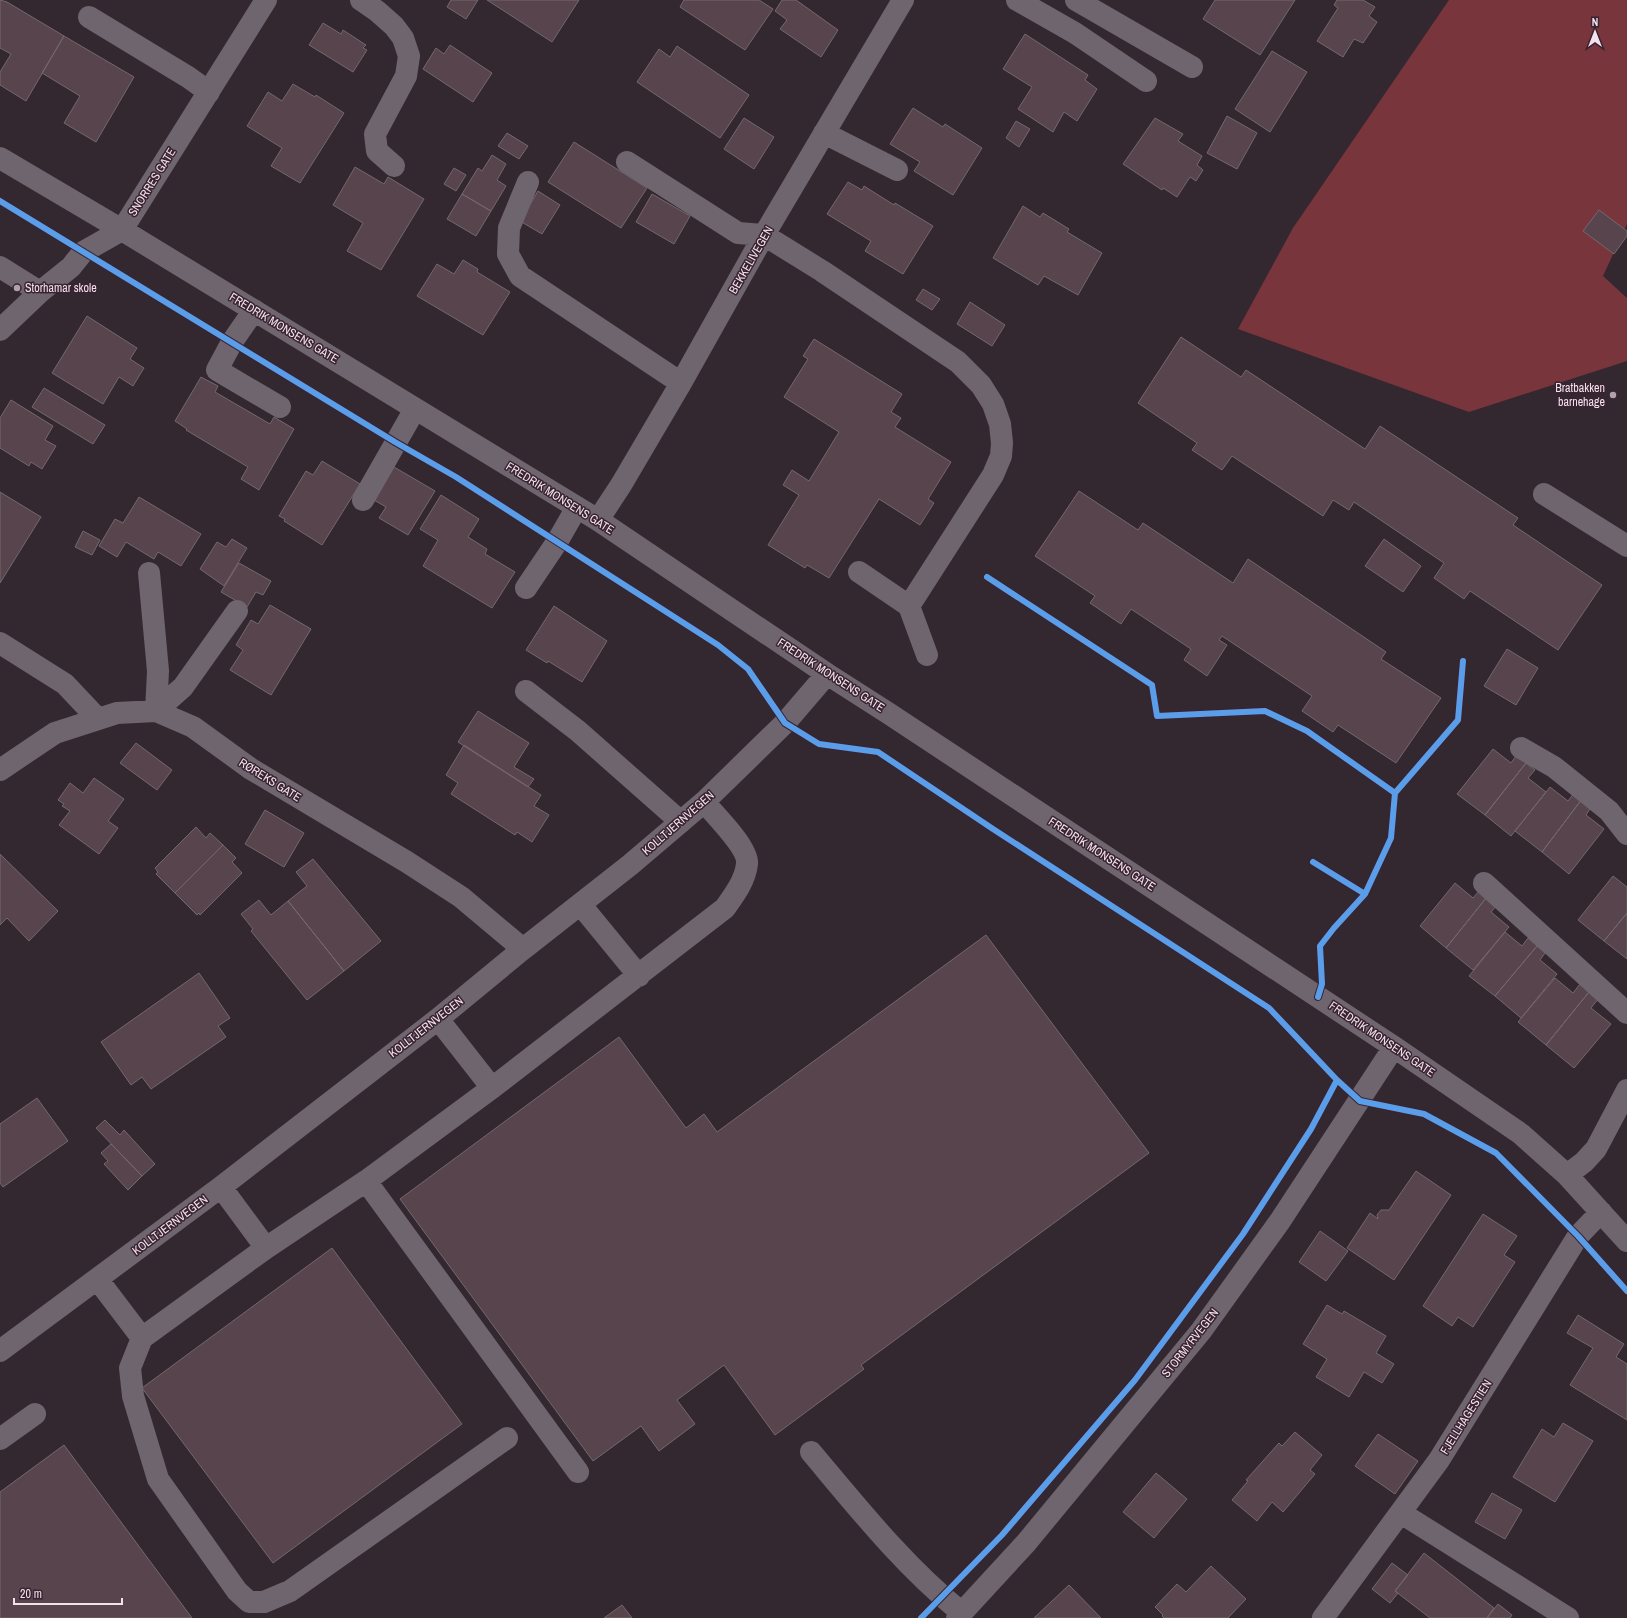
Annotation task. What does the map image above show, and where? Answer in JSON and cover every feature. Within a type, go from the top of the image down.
[{"type":"street","name":"SNORRES GATE","points":[[0,330],[40,292],[71,267],[83,252],[122,230],[266,0]]},
{"type":"street","points":[[361,0],[377,11],[394,26],[403,38],[409,56],[406,76],[375,134],[377,151],[394,166]]},
{"type":"street","name":"BEKKELIVEGEN","points":[[598,520],[621,485],[681,383],[764,235],[902,0]]},
{"type":"street","points":[[1017,0],[1075,33],[1146,81]]},
{"type":"street","points":[[1076,0],[1192,67]]},
{"type":"street","points":[[89,17],[188,77],[209,92]]},
{"type":"street","points":[[824,133],[897,170]]},
{"type":"street","name":"FREDRIK MONSENS GATE","points":[[0,158],[122,230],[598,520],[826,674],[888,712],[1394,1047],[1521,1134],[1567,1175],[1627,1241]]},
{"type":"street","points":[[627,162],[738,233],[764,235],[822,271],[958,362],[981,385],[993,404],[1000,424],[1002,443],[1001,456],[993,475],[909,606]]},
{"type":"street","points":[[528,182],[509,228],[508,254],[520,276],[681,383]]},
{"type":"street","points":[[0,267],[40,292]]},
{"type":"street","points":[[254,310],[232,342],[217,370],[280,407]]},
{"type":"street","points":[[363,500],[415,409]]},
{"type":"street","points":[[1544,494],[1627,546]]},
{"type":"street","points":[[526,588],[557,542],[577,507]]},
{"type":"street","points":[[859,572],[909,606],[927,655]]},
{"type":"street","points":[[149,573],[158,672],[156,711]]},
{"type":"street","points":[[156,711],[184,687],[237,611]]},
{"type":"street","points":[[0,643],[65,684],[98,719]]},
{"type":"street","name":"KOLLTJERNVEGEN","points":[[0,1351],[98,1280],[221,1187],[438,1019],[681,822],[704,802],[785,723],[826,674]]},
{"type":"street","points":[[526,691],[578,731],[681,822]]},
{"type":"street","name":"RØREKS GATE","points":[[0,770],[54,733],[117,712],[156,711],[193,727],[251,769],[408,862],[461,897],[523,949]]},
{"type":"street","points":[[1521,748],[1554,768],[1609,811],[1627,834]]},
{"type":"street","points":[[507,1438],[290,1591],[264,1602],[249,1602],[237,1591],[158,1479],[133,1396],[130,1368],[142,1338],[266,1248],[366,1181],[492,1088],[639,976],[725,908],[742,883],[747,863],[739,842],[704,802]]},
{"type":"street","points":[[1484,883],[1627,1012]]},
{"type":"street","points":[[580,904],[639,976]]},
{"type":"street","points":[[438,1019],[492,1088]]},
{"type":"street","name":"STORMYRVEGEN","points":[[959,1616],[1026,1543],[1201,1331],[1280,1221],[1360,1102],[1394,1047]]},
{"type":"street","points":[[1567,1175],[1584,1162],[1596,1149],[1627,1090]]},
{"type":"street","points":[[366,1181],[578,1472]]},
{"type":"street","points":[[221,1187],[266,1248]]},
{"type":"street","name":"FJELLHAGESTIEN","points":[[1323,1618],[1439,1460],[1578,1236],[1601,1212]]},
{"type":"street","points":[[98,1280],[142,1338]]},
{"type":"street","points":[[0,1439],[35,1414]]},
{"type":"street","points":[[811,1452],[875,1529],[959,1616]]},
{"type":"street","points":[[1401,1513],[1568,1618]]},
{"type":"shaded area","points":[[1449,0],[1627,0],[1627,224],[1603,276],[1627,298],[1627,361],[1469,412],[1238,329],[1293,228]]},
{"type":"building","points":[[0,0],[7,2],[64,36],[26,101],[0,85],[0,72],[11,54],[0,48]]},
{"type":"building","points":[[451,0],[478,0],[466,19],[447,7]]},
{"type":"building","points":[[487,0],[579,0],[552,42]]},
{"type":"building","points":[[684,0],[759,0],[773,9],[745,50],[680,7]]},
{"type":"building","points":[[782,0],[796,0],[838,30],[821,57],[780,29],[787,20],[775,11]]},
{"type":"building","points":[[1215,0],[1295,0],[1260,55],[1203,19]]},
{"type":"building","points":[[1337,0],[1363,0],[1375,7],[1369,16],[1377,22],[1363,43],[1354,39],[1343,57],[1317,41],[1338,8],[1334,5]]},
{"type":"building","points":[[323,23],[341,34],[343,30],[366,45],[363,48],[367,50],[353,72],[309,45]]},
{"type":"building","points":[[1025,34],[1088,75],[1085,80],[1097,89],[1077,121],[1064,112],[1053,132],[1018,109],[1032,87],[1003,69]]},
{"type":"building","points":[[64,36],[134,77],[96,142],[64,123],[80,96],[42,73]]},
{"type":"building","points":[[450,45],[492,73],[473,102],[423,69],[436,48],[444,54]]},
{"type":"building","points":[[677,46],[749,95],[720,138],[637,82],[659,49],[670,57]]},
{"type":"building","points":[[1272,51],[1307,72],[1270,132],[1235,109]]},
{"type":"building","points":[[293,84],[315,97],[316,95],[344,113],[300,183],[271,166],[282,148],[247,126],[268,92],[282,101]]},
{"type":"building","points":[[913,108],[943,127],[945,124],[982,148],[953,195],[914,171],[920,162],[890,144]]},
{"type":"building","points":[[1227,116],[1257,133],[1237,169],[1207,153]]},
{"type":"building","points":[[744,118],[774,137],[754,169],[724,149]]},
{"type":"building","points":[[1155,118],[1183,134],[1178,141],[1202,156],[1197,165],[1203,170],[1196,181],[1190,177],[1177,197],[1163,188],[1162,190],[1123,164]]},
{"type":"building","points":[[1016,121],[1030,129],[1019,147],[1006,138]]},
{"type":"building","points":[[507,133],[528,146],[519,159],[498,146]]},
{"type":"building","points":[[574,142],[647,188],[621,228],[548,182]]},
{"type":"building","points":[[492,155],[506,164],[497,180],[506,186],[491,211],[462,194],[478,168],[482,171]]},
{"type":"building","points":[[355,167],[384,184],[388,177],[424,199],[381,270],[347,251],[363,223],[333,205]]},
{"type":"building","points":[[454,168],[466,175],[456,191],[444,184]]},
{"type":"building","points":[[848,182],[862,190],[864,186],[894,205],[895,203],[933,226],[903,274],[865,251],[871,241],[827,214]]},
{"type":"building","points":[[538,191],[560,205],[542,234],[520,221]]},
{"type":"building","points":[[462,194],[491,211],[476,236],[447,219]]},
{"type":"building","points":[[652,194],[690,216],[674,244],[636,222]]},
{"type":"building","points":[[1023,206],[1040,217],[1043,213],[1069,229],[1067,232],[1102,253],[1078,295],[1044,276],[1038,285],[993,258]]},
{"type":"building","points":[[1599,210],[1627,231],[1627,236],[1614,254],[1583,231]]},
{"type":"building","points":[[463,260],[478,269],[477,272],[510,292],[483,335],[417,296],[437,264],[454,274]]},
{"type":"building","points":[[923,289],[940,299],[932,310],[916,300]]},
{"type":"building","points":[[970,302],[1005,325],[992,346],[957,324]]},
{"type":"building","points":[[87,316],[137,348],[130,359],[144,368],[133,386],[119,377],[103,404],[52,373]]},
{"type":"building","points":[[1181,337],[1241,377],[1246,370],[1365,449],[1380,426],[1518,518],[1513,525],[1602,585],[1558,650],[1470,591],[1464,599],[1434,578],[1444,563],[1354,502],[1349,510],[1333,500],[1323,516],[1232,456],[1222,470],[1192,450],[1197,443],[1138,403]]},
{"type":"building","points":[[814,339],[902,394],[891,412],[901,418],[895,427],[951,462],[928,499],[934,503],[920,525],[879,499],[829,578],[807,565],[805,568],[768,545],[799,495],[783,485],[792,470],[809,481],[839,432],[784,397],[808,359],[803,356]]},
{"type":"building","points":[[201,377],[218,386],[215,392],[270,424],[274,417],[294,429],[259,490],[241,479],[248,467],[186,430],[187,429],[175,421]]},
{"type":"building","points":[[44,388],[105,425],[93,444],[32,407]]},
{"type":"building","points":[[11,400],[53,426],[45,440],[56,446],[42,469],[31,462],[29,466],[0,448],[0,418]]},
{"type":"building","points":[[322,461],[360,484],[322,545],[284,521],[285,519],[279,516],[306,471],[313,475]]},
{"type":"building","points":[[394,467],[435,491],[408,535],[379,518],[386,507],[374,500]]},
{"type":"building","points":[[1079,491],[1138,530],[1143,523],[1233,583],[1248,559],[1386,652],[1381,659],[1441,698],[1396,763],[1338,725],[1333,732],[1302,711],[1312,696],[1222,636],[1219,640],[1227,645],[1207,676],[1184,660],[1191,649],[1131,609],[1121,624],[1090,603],[1095,596],[1035,556]]},
{"type":"building","points":[[0,492],[41,517],[0,583]]},
{"type":"building","points":[[441,495],[479,519],[468,537],[487,549],[485,554],[515,572],[492,608],[423,566],[438,540],[420,529]]},
{"type":"building","points":[[139,497],[201,534],[181,566],[158,552],[154,559],[126,542],[117,557],[99,546],[115,519],[123,523]]},
{"type":"building","points":[[83,531],[100,540],[92,555],[75,547]]},
{"type":"building","points":[[232,539],[247,548],[224,586],[200,569],[217,542],[226,547]]},
{"type":"building","points":[[1384,539],[1421,566],[1403,592],[1365,566]]},
{"type":"building","points":[[239,563],[271,581],[263,595],[256,592],[247,607],[221,592]]},
{"type":"building","points":[[270,605],[311,629],[271,695],[230,670],[243,650],[236,645],[251,620],[258,624]]},
{"type":"building","points":[[554,606],[607,641],[582,682],[548,661],[547,663],[526,650]]},
{"type":"building","points":[[1507,649],[1538,668],[1516,705],[1484,686]]},
{"type":"building","points":[[478,711],[529,743],[514,767],[534,779],[528,787],[458,742]]},
{"type":"building","points":[[136,743],[172,770],[157,790],[120,763]]},
{"type":"building","points":[[464,745],[541,795],[534,806],[549,815],[532,842],[517,832],[515,835],[451,794],[458,783],[446,775]]},
{"type":"building","points":[[1493,749],[1511,763],[1516,756],[1526,763],[1485,815],[1457,794]]},
{"type":"building","points":[[1526,763],[1535,770],[1528,778],[1546,792],[1511,836],[1485,815]]},
{"type":"building","points":[[94,778],[124,799],[108,821],[118,828],[99,854],[59,825],[70,811],[62,806],[64,804],[58,800],[70,783],[83,793]]},
{"type":"building","points":[[1550,787],[1568,801],[1574,793],[1582,799],[1542,852],[1515,831]]},
{"type":"building","points":[[1582,799],[1591,807],[1586,815],[1604,829],[1569,874],[1542,852]]},
{"type":"building","points":[[265,810],[304,833],[284,867],[245,844]]},
{"type":"building","points":[[196,827],[206,838],[210,833],[223,845],[175,893],[156,874],[158,872],[155,868]]},
{"type":"building","points":[[223,845],[236,858],[232,862],[242,873],[200,915],[199,913],[197,915],[175,893]]},
{"type":"building","points":[[0,854],[58,911],[29,941],[7,918],[0,925]]},
{"type":"building","points":[[313,859],[381,941],[344,971],[288,901],[307,886],[296,872]]},
{"type":"building","points":[[1613,876],[1627,887],[1627,913],[1604,941],[1578,920]]},
{"type":"building","points":[[1455,883],[1473,898],[1479,891],[1487,897],[1446,948],[1420,926]]},
{"type":"building","points":[[1487,897],[1497,905],[1491,912],[1509,927],[1473,970],[1446,948]]},
{"type":"building","points":[[259,900],[271,915],[288,901],[344,971],[307,1000],[251,931],[253,929],[241,914]]},
{"type":"building","points":[[1627,913],[1627,959],[1604,941]]},
{"type":"building","points":[[1505,932],[1522,946],[1528,938],[1537,946],[1495,996],[1469,976]]},
{"type":"building","points":[[986,935],[1149,1153],[861,1365],[864,1369],[775,1435],[724,1365],[677,1400],[695,1424],[659,1451],[641,1426],[593,1461],[400,1199],[619,1037],[686,1128],[704,1114],[717,1132]]},
{"type":"building","points":[[1537,946],[1545,953],[1540,960],[1557,974],[1521,1018],[1495,996]]},
{"type":"building","points":[[199,973],[230,1018],[218,1026],[226,1037],[151,1089],[142,1077],[131,1085],[101,1042]]},
{"type":"building","points":[[1555,978],[1573,993],[1580,984],[1589,992],[1546,1045],[1518,1022]]},
{"type":"building","points":[[1589,992],[1598,999],[1591,1008],[1611,1024],[1574,1068],[1546,1045]]},
{"type":"building","points":[[37,1098],[68,1141],[3,1187],[0,1183],[0,1124]]},
{"type":"building","points":[[105,1120],[120,1135],[124,1130],[155,1164],[142,1176],[96,1128]]},
{"type":"building","points":[[111,1144],[142,1176],[128,1190],[104,1164],[108,1161],[101,1153]]},
{"type":"building","points":[[1416,1171],[1451,1195],[1394,1280],[1347,1248],[1370,1213],[1378,1219],[1377,1215],[1381,1210],[1389,1210]]},
{"type":"building","points":[[1483,1214],[1517,1236],[1504,1255],[1515,1262],[1473,1327],[1458,1317],[1452,1326],[1423,1306]]},
{"type":"building","points":[[1320,1231],[1348,1251],[1326,1281],[1299,1262]]},
{"type":"building","points":[[332,1248],[462,1424],[273,1563],[142,1388]]},
{"type":"building","points":[[1327,1305],[1342,1314],[1344,1311],[1386,1336],[1376,1353],[1394,1364],[1382,1383],[1364,1372],[1349,1397],[1316,1377],[1327,1359],[1303,1344]]},
{"type":"building","points":[[1578,1315],[1624,1344],[1616,1357],[1627,1364],[1627,1420],[1570,1385],[1593,1348],[1567,1333]]},
{"type":"building","points":[[1563,1423],[1593,1441],[1555,1502],[1513,1477],[1542,1429],[1554,1437]]},
{"type":"building","points":[[1295,1432],[1322,1455],[1310,1470],[1315,1474],[1283,1512],[1272,1502],[1257,1521],[1232,1500],[1248,1481],[1246,1480],[1279,1443],[1282,1446]]},
{"type":"building","points":[[1378,1434],[1418,1461],[1395,1494],[1355,1466]]},
{"type":"building","points":[[64,1445],[192,1618],[0,1618],[0,1492]]},
{"type":"building","points":[[1156,1473],[1187,1499],[1154,1538],[1123,1512]]},
{"type":"building","points":[[1492,1493],[1522,1510],[1505,1539],[1475,1522]]},
{"type":"building","points":[[1424,1553],[1494,1608],[1487,1618],[1430,1618],[1395,1591]]},
{"type":"building","points":[[1392,1563],[1408,1575],[1395,1591],[1398,1593],[1390,1603],[1372,1589]]},
{"type":"building","points":[[1211,1566],[1246,1599],[1228,1618],[1164,1618],[1155,1607],[1177,1584],[1186,1592]]},
{"type":"building","points":[[1069,1585],[1101,1618],[1034,1618]]},
{"type":"building","points":[[1498,1604],[1512,1615],[1510,1618],[1487,1618]]},
{"type":"building","points":[[622,1605],[632,1618],[604,1618]]},
{"type":"cycle path","points":[[0,201],[395,442],[456,477],[718,645],[748,669],[785,723],[819,744],[878,752],[993,829],[1269,1008],[1337,1080],[1360,1101],[1424,1114],[1496,1153],[1578,1236],[1627,1291]]},
{"type":"cycle path","points":[[987,577],[1152,685],[1157,716],[1265,711],[1307,731],[1395,793]]},
{"type":"cycle path","points":[[1318,997],[1322,984],[1320,946],[1365,894],[1391,838],[1395,793],[1458,720],[1463,661]]},
{"type":"cycle path","points":[[1313,862],[1365,894]]},
{"type":"cycle path","points":[[921,1618],[1002,1535],[1135,1380],[1243,1234],[1311,1129],[1337,1080]]},
{"type":"place","name":"Storhamar skole","points":[[17,288]]},
{"type":"place","name":"Bratbakken barnehage","points":[[1613,395]]}]
